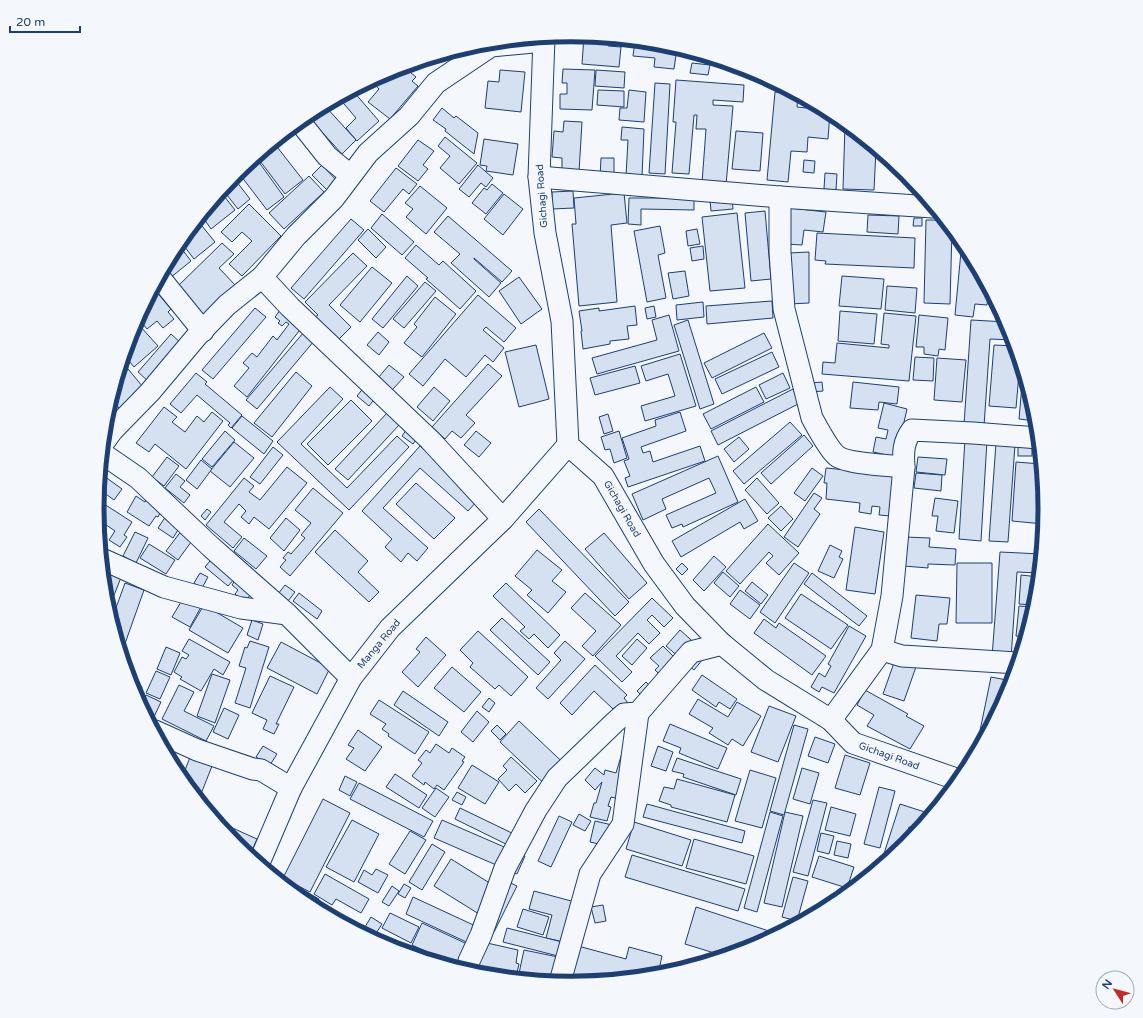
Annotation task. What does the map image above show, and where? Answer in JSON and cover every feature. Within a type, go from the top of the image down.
[{"type":"street","name":"Gichagi Road","points":[[544,43],[539,177],[545,233],[562,321],[568,445],[603,476],[654,564],[685,606],[722,644],[766,680],[831,720],[853,743],[953,778]]},
{"type":"street","points":[[110,433],[150,392],[203,331],[227,306],[262,277],[296,236],[334,198],[368,153],[409,116],[436,83],[485,50]]},
{"type":"street","points":[[304,127],[327,156],[350,175]]},
{"type":"street","points":[[539,177],[780,197],[927,206]]},
{"type":"street","points":[[780,197],[780,252],[784,309],[812,418],[820,433],[838,457],[857,462],[904,467]]},
{"type":"street","points":[[262,277],[301,318],[430,440],[503,519]]},
{"type":"street","points":[[163,282],[203,331]]},
{"type":"street","points":[[831,720],[882,650],[892,596],[904,467],[903,452],[906,437],[912,430],[1033,438]]},
{"type":"street","name":"Manga Road","points":[[261,857],[291,788],[351,678],[390,628],[503,519],[568,445]]},
{"type":"street","points":[[107,457],[138,478],[211,547],[287,614],[351,678]]},
{"type":"street","points":[[107,561],[164,587],[241,608],[287,614]]},
{"type":"street","points":[[562,976],[590,874],[622,824],[638,712],[691,652],[722,644]]},
{"type":"street","points":[[882,650],[902,656],[1013,663]]},
{"type":"street","points":[[469,964],[482,934],[506,868],[536,810],[557,778],[624,714],[638,712]]},
{"type":"street","points":[[163,735],[197,750],[253,769],[261,770],[291,788]]},
{"type":"building","points":[[584,42],[608,44],[608,46],[621,47],[619,67],[582,64]]},
{"type":"building","points":[[634,46],[676,54],[674,69],[654,67],[655,58],[633,56]]},
{"type":"building","points":[[692,63],[710,65],[708,75],[690,73]]},
{"type":"building","points":[[563,69],[595,70],[592,110],[560,109],[560,94],[567,94],[567,83],[562,83]]},
{"type":"building","points":[[500,70],[525,72],[521,112],[485,108],[488,81],[499,82]]},
{"type":"building","points":[[596,70],[625,72],[624,88],[595,86]]},
{"type":"building","points":[[409,72],[416,77],[412,81],[418,86],[390,119],[368,102],[379,89],[376,86]]},
{"type":"building","points":[[676,80],[744,85],[743,102],[713,100],[713,105],[733,106],[726,185],[702,183],[706,129],[696,129],[697,115],[694,115],[689,174],[672,173],[676,122],[673,122]]},
{"type":"building","points":[[655,83],[670,84],[665,174],[649,173]]},
{"type":"building","points":[[598,90],[624,91],[624,107],[597,105]]},
{"type":"building","points":[[629,90],[646,92],[644,122],[619,120],[620,108],[627,108]]},
{"type":"building","points":[[775,92],[784,93],[798,101],[797,107],[811,108],[829,120],[828,139],[808,137],[807,152],[791,151],[788,182],[767,180]]},
{"type":"building","points":[[356,95],[379,121],[357,141],[346,128],[356,118],[343,102]]},
{"type":"building","points":[[442,108],[454,118],[456,116],[478,133],[474,154],[445,131],[446,129],[433,120]]},
{"type":"building","points":[[329,110],[356,140],[342,154],[312,121]]},
{"type":"building","points":[[564,121],[582,122],[579,172],[562,171],[562,158],[552,157],[554,131],[563,132]]},
{"type":"building","points":[[622,127],[644,129],[642,177],[626,176],[628,140],[621,140]]},
{"type":"building","points":[[736,131],[763,133],[760,171],[732,169]]},
{"type":"building","points":[[845,131],[876,155],[874,190],[843,189]]},
{"type":"building","points":[[445,137],[477,163],[459,184],[440,168],[450,156],[438,146]]},
{"type":"building","points":[[484,139],[518,144],[513,175],[486,171],[487,166],[480,165]]},
{"type":"building","points":[[418,140],[434,151],[423,165],[428,169],[418,181],[398,166]]},
{"type":"building","points":[[277,147],[303,180],[285,194],[260,161]]},
{"type":"building","points":[[601,158],[614,158],[614,178],[600,178]]},
{"type":"building","points":[[804,160],[815,161],[814,173],[803,172]]},
{"type":"building","points":[[259,162],[284,197],[267,210],[242,178]]},
{"type":"building","points":[[322,165],[337,181],[327,190],[312,175]]},
{"type":"building","points":[[478,165],[493,178],[486,187],[481,183],[469,197],[459,189]]},
{"type":"building","points":[[396,168],[417,184],[409,194],[403,189],[384,212],[370,201]]},
{"type":"building","points":[[825,173],[837,174],[836,190],[824,189]]},
{"type":"building","points":[[309,176],[324,192],[284,229],[269,213]]},
{"type":"building","points":[[237,183],[250,199],[238,209],[226,194]]},
{"type":"building","points":[[492,184],[503,193],[486,214],[472,203],[484,188],[487,190]]},
{"type":"building","points":[[420,186],[447,208],[426,234],[406,217],[413,209],[405,203]]},
{"type":"building","points":[[573,191],[574,208],[552,209],[552,192]]},
{"type":"building","points":[[624,193],[627,223],[611,225],[617,302],[579,306],[572,224],[576,224],[574,198]]},
{"type":"building","points":[[504,194],[523,209],[503,235],[484,219]]},
{"type":"building","points":[[224,196],[235,210],[211,229],[205,220]]},
{"type":"building","points":[[629,198],[694,198],[694,210],[641,209],[641,225],[628,224]]},
{"type":"building","points":[[732,198],[733,209],[711,211],[710,200]]},
{"type":"building","points":[[249,204],[281,236],[242,276],[229,264],[252,241],[242,232],[232,242],[221,232]]},
{"type":"building","points":[[790,208],[826,212],[823,232],[804,230],[802,245],[786,244]]},
{"type":"building","points":[[765,211],[771,279],[751,281],[745,213]]},
{"type":"building","points":[[737,213],[745,288],[710,291],[702,217]]},
{"type":"building","points":[[382,214],[414,242],[402,255],[371,228]]},
{"type":"building","points":[[868,215],[899,216],[898,234],[867,232]]},
{"type":"building","points":[[448,216],[512,271],[502,282],[474,258],[501,283],[489,297],[451,263],[460,254],[434,232]]},
{"type":"building","points":[[914,218],[922,218],[922,226],[913,226]]},
{"type":"building","points":[[351,219],[364,230],[304,299],[291,288]]},
{"type":"building","points":[[926,220],[938,220],[952,239],[950,304],[924,303]]},
{"type":"building","points":[[201,225],[215,242],[194,259],[185,247]]},
{"type":"building","points":[[660,226],[665,253],[658,255],[666,298],[647,302],[634,231]]},
{"type":"building","points":[[368,229],[386,247],[376,258],[358,240]]},
{"type":"building","points":[[697,229],[700,244],[688,246],[686,231]]},
{"type":"building","points":[[817,233],[915,238],[914,268],[825,264],[826,261],[815,260]]},
{"type":"building","points":[[222,243],[234,254],[219,268],[236,286],[204,317],[176,288]]},
{"type":"building","points":[[416,245],[439,265],[443,261],[476,291],[460,309],[405,258]]},
{"type":"building","points":[[703,246],[704,259],[692,261],[690,248]]},
{"type":"building","points":[[183,250],[191,261],[170,278],[167,275]]},
{"type":"building","points":[[809,252],[809,303],[789,304],[789,253]]},
{"type":"building","points":[[961,252],[988,298],[987,305],[975,304],[973,317],[955,315]]},
{"type":"building","points":[[353,253],[367,266],[329,305],[351,327],[338,340],[315,317],[318,315],[305,302]]},
{"type":"building","points":[[372,267],[392,283],[360,322],[340,305]]},
{"type":"building","points":[[685,271],[689,296],[673,299],[668,273]]},
{"type":"building","points":[[407,276],[418,286],[383,328],[372,319]]},
{"type":"building","points":[[842,276],[884,279],[881,309],[839,306]]},
{"type":"building","points":[[519,277],[542,309],[521,324],[499,291]]},
{"type":"building","points":[[425,282],[436,291],[404,328],[393,319]]},
{"type":"building","points":[[887,286],[917,288],[915,313],[885,310]]},
{"type":"building","points":[[158,293],[171,309],[168,312],[174,319],[163,328],[157,321],[147,329],[143,324]]},
{"type":"building","points":[[478,295],[516,328],[504,342],[486,327],[483,330],[504,348],[493,362],[485,355],[466,377],[445,359],[423,386],[409,374]]},
{"type":"building","points":[[435,297],[456,314],[422,357],[404,343],[417,327],[414,324]]},
{"type":"building","points":[[772,301],[773,318],[707,324],[706,306]]},
{"type":"building","points":[[703,302],[704,317],[677,320],[676,305]]},
{"type":"building","points":[[635,306],[637,325],[627,326],[629,339],[610,341],[610,344],[583,349],[579,311],[599,308],[599,311]]},
{"type":"building","points":[[654,306],[656,317],[647,319],[645,308]]},
{"type":"building","points":[[255,308],[266,317],[213,379],[202,370]]},
{"type":"building","points":[[281,309],[303,326],[247,397],[234,386],[249,368],[243,363],[252,353],[257,357],[273,336],[277,340],[289,324],[286,322],[282,326],[278,323],[280,321],[275,317]]},
{"type":"building","points":[[840,311],[877,314],[874,344],[838,341]]},
{"type":"building","points":[[884,313],[916,316],[909,381],[822,374],[823,362],[835,363],[837,343],[889,348],[889,345],[881,344]]},
{"type":"building","points":[[669,315],[679,351],[597,374],[592,358],[657,340],[652,320]]},
{"type":"building","points":[[919,315],[948,318],[945,350],[939,349],[938,356],[924,354],[924,347],[916,347]]},
{"type":"building","points":[[688,320],[714,404],[700,409],[674,325]]},
{"type":"building","points":[[971,320],[999,322],[1007,340],[990,339],[984,426],[964,425]]},
{"type":"building","points":[[141,327],[158,346],[134,367],[129,360]]},
{"type":"building","points":[[304,332],[314,341],[257,409],[246,400]]},
{"type":"building","points":[[378,332],[389,342],[379,355],[367,345]]},
{"type":"building","points":[[764,333],[772,348],[712,378],[704,363]]},
{"type":"building","points":[[171,334],[182,344],[149,382],[138,372]]},
{"type":"building","points":[[536,345],[549,399],[519,407],[505,352]]},
{"type":"building","points":[[994,345],[1009,346],[1019,375],[1016,408],[989,406]]},
{"type":"building","points":[[772,352],[779,367],[722,394],[715,379]]},
{"type":"building","points":[[680,354],[696,406],[645,421],[641,406],[675,396],[668,374],[646,381],[641,366]]},
{"type":"building","points":[[915,357],[934,358],[933,381],[913,380]]},
{"type":"building","points":[[937,358],[966,360],[962,402],[934,400]]},
{"type":"building","points":[[488,364],[502,376],[466,415],[475,423],[461,438],[452,431],[445,439],[432,427]]},
{"type":"building","points":[[389,365],[404,377],[392,390],[378,378]]},
{"type":"building","points":[[635,366],[640,383],[595,395],[590,378]]},
{"type":"building","points":[[126,367],[143,387],[119,408],[116,405]]},
{"type":"building","points":[[296,372],[312,386],[272,437],[254,423]]},
{"type":"building","points":[[196,373],[207,382],[205,384],[242,415],[231,428],[228,425],[230,423],[197,395],[181,413],[170,404]]},
{"type":"building","points":[[783,373],[790,388],[766,399],[759,385]]},
{"type":"building","points":[[822,382],[823,391],[811,392],[811,383]]},
{"type":"building","points":[[853,382],[899,387],[897,404],[879,402],[878,410],[850,408]]},
{"type":"building","points":[[1022,385],[1030,420],[1019,419]]},
{"type":"building","points":[[365,386],[377,396],[369,406],[357,396]]},
{"type":"building","points":[[330,387],[343,399],[301,444],[347,488],[397,436],[409,447],[349,510],[277,442]]},
{"type":"building","points":[[434,387],[450,401],[433,421],[417,407]]},
{"type":"building","points":[[756,387],[764,402],[711,429],[703,414]]},
{"type":"building","points":[[793,389],[800,403],[718,445],[711,431]]},
{"type":"building","points":[[351,400],[372,421],[328,465],[307,444]]},
{"type":"building","points":[[884,403],[907,409],[896,457],[873,452],[876,437],[886,439],[888,430],[878,428]]},
{"type":"building","points":[[164,407],[177,417],[172,422],[185,432],[197,416],[204,422],[212,412],[223,421],[186,469],[155,444],[149,452],[136,443]]},
{"type":"building","points":[[115,412],[119,417],[112,423]]},
{"type":"building","points":[[680,412],[686,431],[641,447],[643,453],[650,451],[653,462],[700,446],[705,461],[628,487],[625,478],[630,476],[624,461],[629,459],[622,438],[656,426],[655,420]]},
{"type":"building","points":[[387,413],[400,424],[348,480],[335,469]]},
{"type":"building","points":[[608,414],[613,431],[604,434],[599,417]]},
{"type":"building","points":[[242,416],[273,441],[264,454],[232,428]]},
{"type":"building","points":[[790,422],[802,435],[744,484],[733,471]]},
{"type":"building","points":[[409,426],[420,434],[413,444],[402,436]]},
{"type":"building","points":[[225,431],[235,440],[212,467],[202,459]]},
{"type":"building","points":[[476,431],[491,443],[479,457],[464,445]]},
{"type":"building","points":[[619,431],[627,458],[614,463],[610,449],[605,450],[601,437]]},
{"type":"building","points":[[804,435],[813,446],[771,484],[761,473]]},
{"type":"building","points":[[739,437],[749,449],[734,462],[724,449]]},
{"type":"building","points":[[965,439],[987,440],[981,541],[959,539]]},
{"type":"building","points":[[234,442],[254,458],[230,487],[210,471]]},
{"type":"building","points":[[996,443],[1015,445],[1008,542],[989,541]]},
{"type":"building","points":[[1018,445],[1032,445],[1032,456],[1018,456]]},
{"type":"building","points":[[420,446],[479,499],[468,511],[420,468],[383,508],[428,548],[417,561],[408,553],[401,562],[385,547],[392,539],[362,511]]},
{"type":"building","points":[[273,447],[283,455],[260,484],[250,477]]},
{"type":"building","points":[[718,456],[738,502],[683,527],[682,524],[672,528],[666,515],[716,493],[709,478],[662,499],[666,509],[643,520],[632,494]]},
{"type":"building","points":[[167,457],[179,466],[164,486],[152,477]]},
{"type":"building","points":[[918,457],[947,459],[945,475],[916,472]]},
{"type":"building","points":[[201,460],[212,469],[197,489],[186,480]]},
{"type":"building","points":[[1016,462],[1037,464],[1038,523],[1012,521]]},
{"type":"building","points":[[287,467],[307,483],[269,529],[254,517],[249,524],[241,517],[246,511],[239,504],[224,522],[242,537],[233,548],[206,525],[244,478],[254,486],[249,492],[260,500]]},
{"type":"building","points":[[812,468],[823,476],[805,501],[794,493]]},
{"type":"building","points":[[826,468],[877,473],[896,472],[891,516],[879,515],[880,507],[872,506],[871,514],[859,512],[860,503],[826,499],[827,483],[824,483]]},
{"type":"building","points":[[916,473],[942,475],[941,491],[914,488]]},
{"type":"building","points":[[176,474],[185,481],[180,487],[190,495],[184,503],[165,488]]},
{"type":"building","points":[[105,477],[122,489],[114,500],[105,493]]},
{"type":"building","points":[[757,478],[779,503],[767,514],[745,490]]},
{"type":"building","points":[[416,483],[455,518],[434,539],[396,504]]},
{"type":"building","points":[[313,488],[343,513],[290,576],[280,567],[286,560],[283,558],[288,552],[291,554],[305,538],[301,535],[311,523],[295,510]]},
{"type":"building","points":[[814,493],[822,498],[814,509],[820,514],[798,547],[784,537]]},
{"type":"building","points":[[136,496],[145,502],[146,500],[162,509],[158,517],[156,516],[149,526],[127,512]]},
{"type":"building","points":[[935,498],[958,501],[954,533],[936,531],[938,516],[932,516]]},
{"type":"building","points":[[745,499],[758,521],[744,529],[740,522],[681,557],[672,541]]},
{"type":"building","points":[[104,504],[132,522],[124,535],[127,537],[120,547],[109,540],[115,531],[104,524]]},
{"type":"building","points":[[781,506],[793,519],[781,531],[768,518]]},
{"type":"building","points":[[207,509],[211,512],[205,520],[201,516]]},
{"type":"building","points":[[539,509],[629,602],[615,616],[526,522]]},
{"type":"building","points":[[166,516],[181,525],[173,538],[158,528]]},
{"type":"building","points":[[286,518],[300,530],[284,551],[270,538]]},
{"type":"building","points":[[768,524],[799,553],[779,575],[766,563],[773,556],[769,552],[740,584],[726,571]]},
{"type":"building","points":[[855,527],[884,532],[875,594],[846,590]]},
{"type":"building","points":[[182,530],[194,538],[178,560],[166,551]]},
{"type":"building","points":[[335,530],[368,561],[358,572],[379,592],[369,602],[315,552]]},
{"type":"building","points":[[135,532],[148,538],[136,563],[123,556]]},
{"type":"building","points":[[604,533],[647,583],[629,599],[585,549]]},
{"type":"building","points":[[905,537],[930,538],[929,547],[956,549],[955,565],[928,564],[928,568],[904,566]]},
{"type":"building","points":[[244,538],[267,556],[256,569],[234,551]]},
{"type":"building","points":[[149,544],[175,560],[166,574],[140,558]]},
{"type":"building","points":[[830,545],[842,551],[839,557],[843,559],[834,578],[818,571]]},
{"type":"building","points":[[537,550],[562,570],[552,581],[566,592],[548,613],[527,595],[532,590],[515,576]]},
{"type":"building","points":[[1000,552],[1037,554],[1035,573],[1017,572],[1011,658],[992,657]]},
{"type":"building","points":[[214,556],[237,576],[228,586],[205,567]]},
{"type":"building","points":[[714,556],[726,567],[704,591],[693,580]]},
{"type":"building","points":[[682,563],[688,569],[682,575],[676,569]]},
{"type":"building","points":[[794,563],[809,573],[775,623],[760,612]]},
{"type":"building","points":[[957,563],[992,563],[992,623],[956,623]]},
{"type":"building","points":[[108,570],[122,575],[113,598]]},
{"type":"building","points":[[723,572],[739,586],[730,597],[714,583]]},
{"type":"building","points":[[200,573],[208,577],[202,588],[194,583]]},
{"type":"building","points":[[812,573],[867,616],[859,626],[804,584]]},
{"type":"building","points":[[1021,575],[1034,576],[1029,605],[1019,604]]},
{"type":"building","points":[[236,579],[253,591],[245,602],[235,594],[238,590],[232,585]]},
{"type":"building","points":[[752,582],[768,595],[761,604],[745,591]]},
{"type":"building","points":[[125,583],[144,590],[125,645],[120,630],[115,610]]},
{"type":"building","points":[[506,583],[560,635],[548,648],[534,634],[529,639],[520,631],[525,627],[493,596]]},
{"type":"building","points":[[285,585],[295,592],[288,601],[278,594]]},
{"type":"building","points":[[740,590],[760,605],[750,619],[730,604]]},
{"type":"building","points":[[299,593],[322,611],[317,619],[293,601]]},
{"type":"building","points":[[585,593],[621,625],[593,656],[582,646],[596,631],[571,608]]},
{"type":"building","points":[[801,594],[848,625],[831,649],[785,618]]},
{"type":"building","points":[[916,595],[950,598],[947,624],[939,624],[937,641],[911,638]]},
{"type":"building","points":[[184,597],[201,607],[190,627],[172,617]]},
{"type":"building","points":[[652,598],[673,618],[664,627],[652,615],[647,620],[660,633],[649,644],[638,633],[616,656],[632,672],[622,682],[595,656]]},
{"type":"building","points":[[204,605],[243,628],[228,653],[189,630]]},
{"type":"building","points":[[1019,606],[1028,607],[1021,636],[1016,636]]},
{"type":"building","points":[[502,618],[550,662],[538,675],[490,630]]},
{"type":"building","points":[[764,619],[776,628],[779,623],[826,656],[812,675],[754,633]]},
{"type":"building","points":[[252,620],[263,624],[258,640],[247,635]]},
{"type":"building","points":[[849,626],[866,636],[834,693],[822,687],[819,692],[811,687],[819,673],[825,677],[831,666],[828,664]]},
{"type":"building","points":[[680,630],[707,654],[694,670],[666,646]]},
{"type":"building","points":[[478,631],[528,677],[511,696],[499,685],[495,689],[470,667],[473,663],[460,650]]},
{"type":"building","points":[[426,637],[446,655],[418,687],[402,672],[420,652],[416,649]]},
{"type":"building","points":[[189,639],[230,662],[223,675],[214,669],[201,691],[180,679],[182,677],[174,672],[182,657],[186,659],[189,655],[182,651]]},
{"type":"building","points":[[637,639],[647,648],[632,665],[622,656]]},
{"type":"building","points":[[250,641],[269,647],[250,708],[235,703],[246,668],[239,666],[245,647],[247,648]]},
{"type":"building","points":[[565,641],[585,659],[548,699],[536,688],[561,660],[554,653]]},
{"type":"building","points":[[281,642],[330,668],[317,694],[267,668]]},
{"type":"building","points":[[663,646],[686,669],[670,684],[655,670],[659,666],[650,658]]},
{"type":"building","points":[[166,647],[180,653],[171,675],[157,669]]},
{"type":"building","points":[[896,657],[917,664],[904,701],[883,694]]},
{"type":"building","points":[[595,665],[627,695],[624,698],[628,703],[620,712],[615,707],[613,709],[594,691],[572,715],[560,703]]},
{"type":"building","points":[[452,667],[481,692],[464,712],[434,688]]},
{"type":"building","points":[[156,671],[170,677],[160,699],[146,693]]},
{"type":"building","points":[[212,674],[230,680],[215,723],[197,716]]},
{"type":"building","points":[[702,675],[737,699],[730,709],[719,702],[716,707],[692,690]]},
{"type":"building","points":[[270,676],[294,687],[276,724],[279,724],[274,734],[263,729],[267,720],[252,713]]},
{"type":"building","points":[[991,677],[1006,680],[990,716],[978,738]]},
{"type":"building","points":[[646,682],[652,688],[643,697],[637,691]]},
{"type":"building","points":[[179,685],[194,692],[184,711],[214,726],[206,741],[162,719]]},
{"type":"building","points":[[865,690],[908,714],[906,716],[924,726],[910,749],[867,726],[874,715],[857,705]]},
{"type":"building","points":[[403,691],[448,722],[439,736],[394,705]]},
{"type":"building","points":[[146,695],[161,702],[154,717],[153,716],[145,698]]},
{"type":"building","points":[[489,698],[495,703],[489,712],[482,707]]},
{"type":"building","points":[[698,699],[728,717],[737,702],[761,716],[743,746],[732,739],[728,745],[709,733],[713,728],[689,714]]},
{"type":"building","points":[[379,700],[429,732],[415,754],[388,736],[389,734],[382,729],[386,724],[370,714]]},
{"type":"building","points":[[769,706],[796,716],[778,762],[751,752]]},
{"type":"building","points":[[224,708],[239,715],[228,739],[213,732]]},
{"type":"building","points":[[477,711],[489,722],[473,742],[461,732]]},
{"type":"building","points":[[519,721],[573,772],[554,793],[500,742]]},
{"type":"building","points":[[670,724],[727,748],[718,769],[679,753],[681,748],[663,741]]},
{"type":"building","points":[[497,725],[506,734],[500,740],[491,731]]},
{"type":"building","points":[[794,725],[808,729],[784,815],[770,811]]},
{"type":"building","points":[[358,730],[382,747],[365,771],[346,759],[354,748],[348,745]]},
{"type":"building","points":[[815,737],[835,744],[828,763],[808,756]]},
{"type":"building","points":[[436,744],[449,753],[452,748],[465,757],[462,761],[464,762],[444,790],[437,785],[434,789],[425,782],[424,785],[412,776],[422,763],[418,760],[426,750],[430,753]]},
{"type":"building","points":[[263,746],[277,754],[270,765],[256,757]]},
{"type":"building","points":[[658,746],[673,752],[666,771],[651,766]]},
{"type":"building","points":[[192,752],[214,761],[201,793],[185,771]]},
{"type":"building","points":[[622,753],[623,800],[611,797],[608,806],[611,807],[607,821],[590,817],[602,782],[595,790],[585,780],[595,768],[604,775],[605,770],[616,773]]},
{"type":"building","points":[[845,755],[870,763],[860,795],[835,788]]},
{"type":"building","points":[[511,757],[537,781],[525,793],[516,784],[509,791],[498,779],[507,770],[503,766]]},
{"type":"building","points":[[677,758],[741,779],[736,795],[683,777],[684,774],[672,771]]},
{"type":"building","points":[[472,765],[499,782],[485,804],[458,788]]},
{"type":"building","points":[[802,768],[819,773],[810,804],[793,799]]},
{"type":"building","points":[[750,770],[776,778],[762,828],[735,821]]},
{"type":"building","points":[[395,774],[427,795],[419,808],[386,787]]},
{"type":"building","points":[[345,776],[357,782],[350,796],[339,790]]},
{"type":"building","points":[[677,779],[735,795],[727,822],[671,807],[671,805],[659,801],[664,787],[674,789]]},
{"type":"building","points":[[359,783],[433,821],[424,837],[350,799]]},
{"type":"building","points":[[879,787],[895,791],[880,848],[864,844]]},
{"type":"building","points":[[436,788],[449,797],[435,817],[422,808]]},
{"type":"building","points":[[457,792],[466,797],[462,805],[452,800]]},
{"type":"building","points":[[323,799],[350,813],[310,892],[284,876]]},
{"type":"building","points":[[813,800],[827,803],[808,876],[793,872]]},
{"type":"building","points":[[647,804],[745,831],[742,843],[643,817]]},
{"type":"building","points":[[900,804],[927,813],[913,827],[909,827],[907,834],[883,856]]},
{"type":"building","points":[[831,807],[856,814],[850,836],[825,830]]},
{"type":"building","points":[[460,808],[516,835],[510,846],[455,819]]},
{"type":"building","points":[[770,812],[783,816],[757,912],[744,908]]},
{"type":"building","points":[[785,812],[803,816],[782,907],[764,903]]},
{"type":"building","points":[[579,814],[591,821],[585,831],[573,825]]},
{"type":"building","points":[[559,816],[572,822],[551,867],[538,861]]},
{"type":"building","points":[[352,820],[379,834],[354,882],[326,867]]},
{"type":"building","points":[[442,820],[525,856],[517,874],[434,838]]},
{"type":"building","points":[[595,821],[612,825],[607,846],[590,842]]},
{"type":"building","points":[[634,822],[691,840],[682,866],[626,849]]},
{"type":"building","points":[[229,826],[257,839],[252,849]]},
{"type":"building","points":[[410,831],[426,840],[405,874],[389,864]]},
{"type":"building","points":[[821,833],[834,836],[829,854],[817,851]]},
{"type":"building","points":[[694,839],[754,856],[746,884],[686,868]]},
{"type":"building","points":[[837,841],[851,844],[848,858],[834,855]]},
{"type":"building","points":[[432,844],[445,852],[422,890],[409,882]]},
{"type":"building","points":[[632,855],[745,889],[738,911],[625,877]]},
{"type":"building","points":[[819,856],[854,867],[848,885],[845,887],[812,877]]},
{"type":"building","points":[[451,859],[496,887],[479,914],[434,886]]},
{"type":"building","points":[[376,869],[388,875],[378,893],[358,882],[364,870],[372,875]]},
{"type":"building","points":[[325,874],[369,899],[361,913],[336,899],[332,905],[314,894]]},
{"type":"building","points":[[793,877],[808,881],[798,917],[793,920],[782,917]]},
{"type":"building","points":[[502,879],[517,886],[494,932],[479,925]]},
{"type":"building","points":[[404,884],[411,888],[405,898],[398,894]]},
{"type":"building","points":[[392,886],[399,891],[389,906],[382,902]]},
{"type":"building","points":[[300,888],[319,899],[318,901],[312,897]]},
{"type":"building","points":[[534,891],[575,902],[564,942],[546,938],[552,915],[529,909]]},
{"type":"building","points":[[413,897],[482,929],[475,946],[406,914]]},
{"type":"building","points":[[603,905],[606,921],[595,923],[591,907]]},
{"type":"building","points":[[696,907],[770,931],[715,953],[685,944]]},
{"type":"building","points":[[523,909],[549,917],[543,935],[517,927]]},
{"type":"building","points":[[390,913],[419,927],[411,943],[382,928]]},
{"type":"building","points":[[371,917],[382,924],[376,933],[365,928]]},
{"type":"building","points":[[422,923],[480,950],[472,965],[433,955],[412,945]]},
{"type":"building","points":[[507,928],[562,942],[558,956],[503,942]]},
{"type":"building","points":[[487,943],[518,950],[516,963],[519,964],[517,973],[476,966]]},
{"type":"building","points":[[578,946],[626,959],[629,947],[662,956],[660,965],[665,967],[602,975],[570,976]]},
{"type":"building","points":[[524,950],[558,957],[553,975],[519,973]]}]
